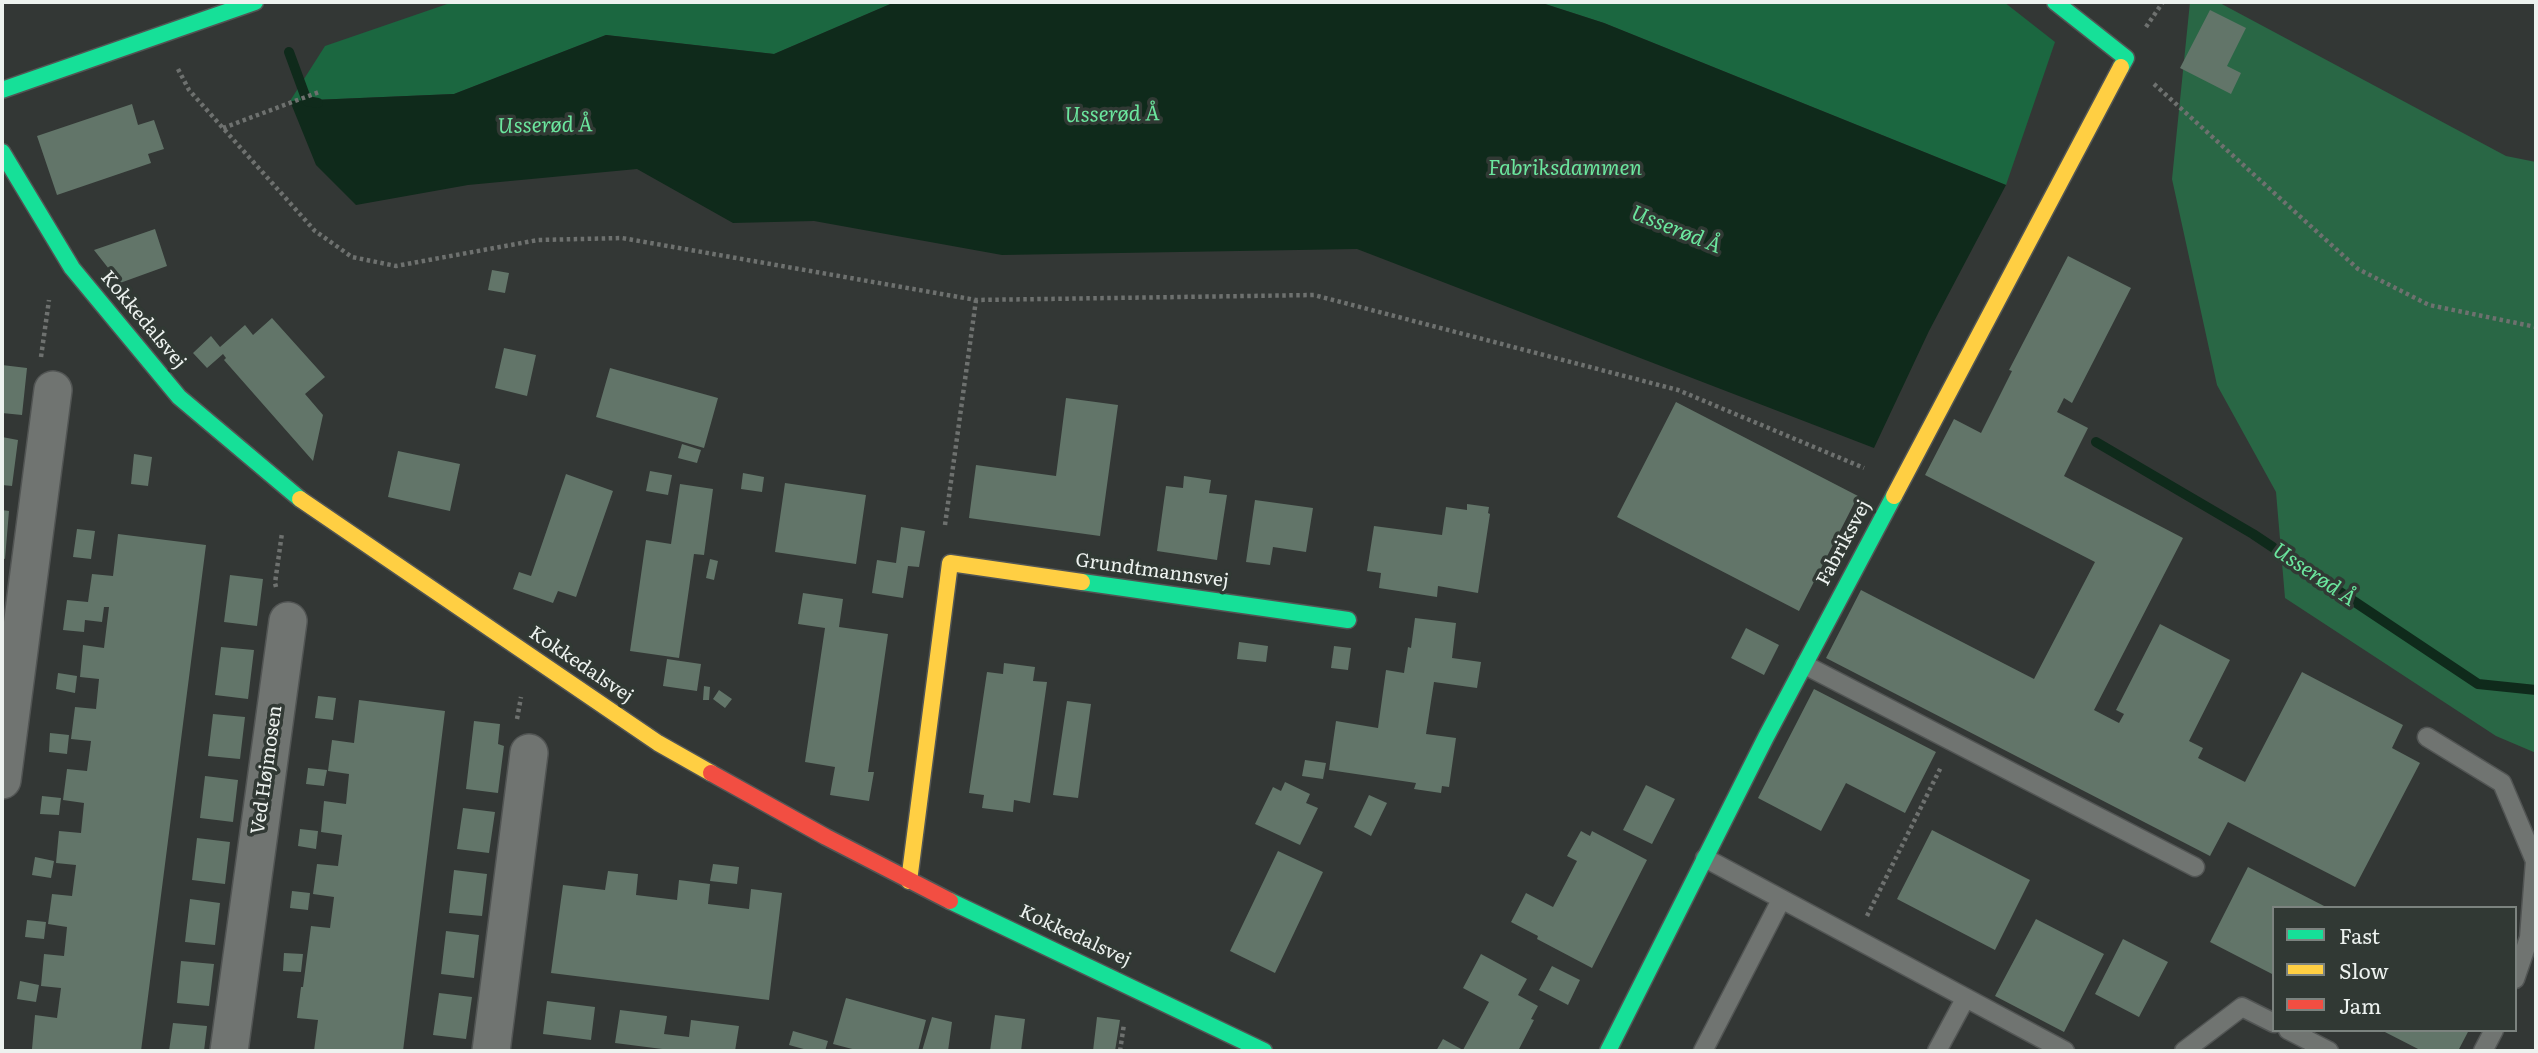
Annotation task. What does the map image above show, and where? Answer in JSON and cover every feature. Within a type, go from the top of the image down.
[{"type":"street","points":[[2,90],[255,2]]},
{"type":"street","points":[[2055,2],[2126,58]]},
{"type":"street","name":"Fabriksvej","points":[[1608,1051],[1804,665],[2126,58]]},
{"type":"street","name":"Kokkedalsvej","points":[[2,152],[72,268],[179,397],[288,491],[658,743],[909,881],[1264,1051]]},
{"type":"street","points":[[2,780],[53,390]]},
{"type":"street","points":[[909,881],[950,563]]},
{"type":"street","name":"Grundtmannsvej","points":[[950,563],[1348,621]]},
{"type":"street","name":"Ved Højmosen","points":[[229,1051],[288,621]]},
{"type":"street","points":[[491,1051],[529,754]]},
{"type":"lane","points":[[1804,665],[2195,867]]},
{"type":"lane","points":[[2427,737],[2502,783],[2535,861],[2529,938],[2517,973]]},
{"type":"lane","points":[[1705,858],[2065,1051]]},
{"type":"lane","points":[[1703,1051],[1781,900]]},
{"type":"lane","points":[[1937,1051],[1965,999]]},
{"type":"lane","points":[[2184,1051],[2242,1007],[2272,1022]]},
{"type":"lane","points":[[2292,1032],[2329,1051]]},
{"type":"lane","points":[[2483,1051],[2493,1032]]},
{"type":"path","points":[[160,35],[189,90],[315,231],[352,257],[396,266],[538,240],[622,238],[976,300],[1314,295],[1678,390],[1899,483]]},
{"type":"path","points":[[2126,58],[2358,269],[2429,305],[2536,327]]},
{"type":"path","points":[[223,128],[319,92]]},
{"type":"path","points":[[53,390],[40,366],[47,303],[72,268]]},
{"type":"path","points":[[950,563],[943,538],[976,300]]},
{"type":"path","points":[[288,491],[275,583],[288,621]]},
{"type":"path","points":[[529,655],[517,723],[529,754]]},
{"type":"path","points":[[1855,940],[1954,741]]},
{"type":"green space","points":[[453,2],[895,2],[774,54],[606,35],[454,94],[290,101],[325,46]]},
{"type":"green space","points":[[1539,2],[2004,2],[2055,42],[2006,185],[1604,23]]},
{"type":"green space","points":[[2190,2],[2218,2],[2506,156],[2536,162],[2536,753],[2496,736],[2285,598],[2276,492],[2217,385],[2172,179]]},
{"type":"water","name":"Fabriksdammen","points":[[895,2],[1539,2],[1604,23],[2006,185],[1929,331],[1874,448],[1357,249],[1002,255],[814,221],[733,223],[637,169],[468,185],[356,205],[316,165],[290,101],[454,94],[606,35],[774,54]]},
{"type":"building","points":[[2210,10],[2246,28],[2227,66],[2241,73],[2231,94],[2180,68]]},
{"type":"building","points":[[132,104],[138,125],[154,120],[164,149],[148,154],[151,163],[57,195],[37,136]]},
{"type":"building","points":[[155,229],[167,266],[120,283],[94,250]]},
{"type":"building","points":[[2068,256],[2131,288],[2072,403],[2064,398],[2057,412],[2088,428],[2064,476],[2183,538],[2094,710],[2119,723],[2124,714],[2116,710],[2160,624],[2230,660],[2189,741],[2203,748],[2198,758],[2245,782],[2302,672],[2403,725],[2392,748],[2420,763],[2355,887],[2228,822],[2210,856],[1826,658],[1861,590],[2034,679],[2095,562],[1925,475],[1954,419],[1981,433],[2012,371],[2009,370]]},
{"type":"building","points":[[492,270],[509,273],[505,293],[488,290]]},
{"type":"building","points":[[272,318],[325,377],[305,394],[323,415],[313,461],[224,360],[226,358],[223,354],[207,368],[193,353],[211,336],[220,347],[245,325],[253,335]]},
{"type":"building","points":[[504,348],[536,355],[527,396],[495,388]]},
{"type":"building","points":[[2,365],[27,368],[22,415],[2,413]]},
{"type":"building","points":[[610,368],[718,398],[704,448],[596,417]]},
{"type":"building","points":[[1066,398],[1118,405],[1100,536],[969,518],[976,465],[1056,476]]},
{"type":"building","points":[[1676,402],[1858,496],[1799,611],[1617,517]]},
{"type":"building","points":[[2,437],[18,440],[12,486],[2,485]]},
{"type":"building","points":[[682,444],[701,450],[697,463],[678,458]]},
{"type":"building","points":[[398,451],[460,464],[450,511],[388,497]]},
{"type":"building","points":[[134,454],[152,457],[148,486],[131,484]]},
{"type":"building","points":[[650,471],[672,475],[668,495],[646,491]]},
{"type":"building","points":[[743,473],[764,477],[762,492],[741,489]]},
{"type":"building","points":[[566,474],[613,491],[576,597],[558,591],[553,603],[513,589],[519,572],[531,576]]},
{"type":"building","points":[[1184,476],[1211,480],[1209,493],[1227,495],[1217,560],[1157,551],[1166,486],[1183,488]]},
{"type":"building","points":[[785,483],[866,495],[856,564],[775,552]]},
{"type":"building","points":[[680,484],[713,489],[704,555],[694,554],[679,658],[630,651],[646,540],[671,544]]},
{"type":"building","points":[[1255,500],[1313,508],[1306,552],[1273,547],[1270,565],[1246,562]]},
{"type":"building","points":[[1467,504],[1489,507],[1490,514],[1478,593],[1438,586],[1437,597],[1379,588],[1381,573],[1367,571],[1374,526],[1442,535],[1446,507],[1467,510]]},
{"type":"building","points":[[2,510],[9,511],[5,559],[2,558]]},
{"type":"building","points":[[901,527],[925,531],[919,567],[908,566],[903,598],[872,593],[877,560],[896,563]]},
{"type":"building","points":[[77,529],[95,531],[91,559],[73,557]]},
{"type":"building","points":[[118,534],[206,545],[141,1051],[32,1049],[35,1015],[57,1018],[61,988],[41,986],[44,954],[64,956],[67,927],[48,924],[52,894],[72,896],[76,865],[56,863],[59,831],[81,833],[84,803],[63,800],[67,769],[87,771],[91,741],[71,739],[75,707],[96,709],[99,679],[80,677],[83,645],[104,648],[109,607],[104,607],[102,622],[85,620],[84,632],[63,630],[67,600],[88,602],[92,574],[113,576]]},
{"type":"building","points":[[710,559],[718,561],[714,580],[706,578]]},
{"type":"building","points":[[230,575],[263,579],[257,626],[224,622]]},
{"type":"building","points":[[803,593],[843,599],[839,627],[888,634],[868,772],[874,772],[869,801],[830,795],[835,767],[805,762],[825,628],[798,624]]},
{"type":"building","points":[[1415,618],[1456,623],[1452,658],[1481,662],[1477,688],[1434,682],[1426,734],[1456,738],[1449,787],[1442,786],[1441,793],[1414,789],[1416,783],[1329,770],[1336,721],[1378,728],[1386,670],[1404,673]]},
{"type":"building","points":[[1746,628],[1779,645],[1764,675],[1731,658]]},
{"type":"building","points":[[1239,642],[1268,646],[1266,662],[1237,659]]},
{"type":"building","points":[[1334,646],[1351,648],[1348,670],[1331,668]]},
{"type":"building","points":[[221,647],[254,650],[248,699],[215,695]]},
{"type":"building","points":[[667,659],[701,664],[697,691],[663,686]]},
{"type":"building","points":[[1004,663],[1035,667],[1033,681],[1047,682],[1030,803],[1014,800],[1013,812],[982,808],[984,795],[969,793],[987,672],[1003,674]]},
{"type":"building","points":[[58,673],[77,676],[75,693],[56,689]]},
{"type":"building","points":[[704,686],[710,687],[709,700],[703,700]]},
{"type":"building","points":[[1814,689],[1936,752],[1905,813],[1846,783],[1821,831],[1758,798]]},
{"type":"building","points":[[719,690],[732,699],[725,708],[713,699]]},
{"type":"building","points":[[318,696],[336,698],[333,720],[315,718]]},
{"type":"building","points":[[359,700],[445,711],[403,1051],[314,1051],[318,1020],[297,1018],[301,987],[311,926],[330,928],[334,897],[313,894],[317,864],[338,866],[342,835],[321,832],[324,801],[346,804],[349,774],[328,771],[332,740],[354,743]]},
{"type":"building","points":[[1067,701],[1091,704],[1078,798],[1053,795]]},
{"type":"building","points":[[213,714],[245,717],[240,759],[208,756]]},
{"type":"building","points":[[474,721],[500,724],[498,744],[504,746],[498,793],[466,789]]},
{"type":"building","points":[[50,733],[69,735],[67,754],[49,752]]},
{"type":"building","points":[[1305,760],[1326,763],[1323,779],[1302,776]]},
{"type":"building","points":[[308,768],[327,770],[324,786],[306,784]]},
{"type":"building","points":[[205,776],[238,780],[233,822],[200,818]]},
{"type":"building","points":[[1285,782],[1310,794],[1306,803],[1318,808],[1300,845],[1255,824],[1273,787],[1281,791]]},
{"type":"building","points":[[1646,785],[1675,799],[1652,844],[1623,830]]},
{"type":"building","points":[[1369,795],[1387,803],[1371,836],[1354,827]]},
{"type":"building","points":[[42,796],[61,798],[59,815],[40,814]]},
{"type":"building","points":[[463,808],[495,812],[489,853],[457,849]]},
{"type":"building","points":[[300,829],[318,831],[316,849],[298,846]]},
{"type":"building","points":[[1932,830],[2030,880],[1995,950],[1897,899]]},
{"type":"building","points":[[1581,831],[1590,836],[1592,831],[1647,860],[1592,968],[1511,922],[1526,893],[1553,907],[1577,861],[1567,856]]},
{"type":"building","points":[[197,838],[230,842],[225,884],[192,880]]},
{"type":"building","points":[[1278,851],[1323,872],[1275,973],[1230,951]]},
{"type":"building","points":[[35,857],[54,861],[51,878],[32,875]]},
{"type":"building","points":[[713,864],[739,867],[737,884],[710,881]]},
{"type":"building","points":[[2248,867],[2324,906],[2272,906],[2272,974],[2210,942]]},
{"type":"building","points":[[454,870],[487,874],[482,916],[449,913]]},
{"type":"building","points":[[608,871],[638,874],[636,895],[677,900],[679,880],[710,884],[708,904],[749,909],[751,889],[782,893],[769,1000],[551,973],[563,885],[605,890]]},
{"type":"building","points":[[292,891],[310,893],[308,910],[290,908]]},
{"type":"building","points":[[190,899],[220,903],[215,945],[185,942]]},
{"type":"building","points":[[2036,919],[2104,954],[2064,1032],[1995,996]]},
{"type":"building","points":[[27,920],[46,922],[44,939],[25,937]]},
{"type":"building","points":[[446,931],[479,935],[474,978],[441,974]]},
{"type":"building","points":[[2123,939],[2168,962],[2139,1017],[2095,994]]},
{"type":"building","points":[[284,953],[303,954],[301,972],[283,971]]},
{"type":"building","points":[[1481,954],[1527,979],[1518,995],[1538,1006],[1531,1019],[1534,1020],[1518,1051],[1436,1051],[1443,1039],[1463,1050],[1489,1002],[1463,988]]},
{"type":"building","points":[[181,961],[214,964],[209,1006],[177,1003]]},
{"type":"building","points":[[1552,966],[1580,980],[1568,1005],[1539,990]]},
{"type":"building","points":[[20,981],[39,985],[36,1002],[17,999]]},
{"type":"building","points":[[439,993],[472,997],[466,1039],[433,1035]]},
{"type":"building","points":[[846,998],[926,1020],[918,1051],[860,1051],[833,1044]]},
{"type":"building","points":[[547,1001],[595,1007],[591,1040],[543,1034]]},
{"type":"building","points":[[620,1010],[667,1016],[664,1034],[689,1037],[691,1020],[739,1026],[735,1051],[678,1051],[615,1043]]},
{"type":"building","points":[[995,1015],[1025,1019],[1021,1051],[990,1051]]},
{"type":"building","points":[[932,1017],[952,1022],[948,1051],[922,1051]]},
{"type":"building","points":[[1097,1017],[1120,1020],[1115,1051],[1093,1051]]},
{"type":"building","points":[[173,1023],[207,1026],[204,1051],[169,1051]]},
{"type":"building","points":[[793,1031],[828,1041],[825,1051],[811,1051],[789,1045]]},
{"type":"building","points":[[2385,1032],[2468,1032],[2458,1051],[2422,1051]]},
{"type":"waterway","name":"Usserød Å","points":[[289,52],[307,101],[318,103]]},
{"type":"waterway","name":"Usserød Å","points":[[2096,442],[2253,534],[2478,684],[2536,690]]},
{"type":"traffic: fast","points":[[2,90],[255,2]]},
{"type":"traffic: fast","points":[[2055,2],[2126,58],[2121,67]]},
{"type":"traffic: fast","points":[[2,152],[72,268],[179,397],[300,499]]},
{"type":"traffic: fast","points":[[1608,1051],[1766,737],[1894,496]]},
{"type":"traffic: fast","points":[[1082,582],[1348,620]]},
{"type":"traffic: fast","points":[[950,901],[1264,1051]]},
{"type":"traffic: slow","points":[[1894,496],[2121,67]]},
{"type":"traffic: slow","points":[[300,499],[658,743],[711,773]]},
{"type":"traffic: slow","points":[[909,881],[950,563],[1082,582]]},
{"type":"traffic: jam","points":[[711,773],[826,837],[950,901]]}]
